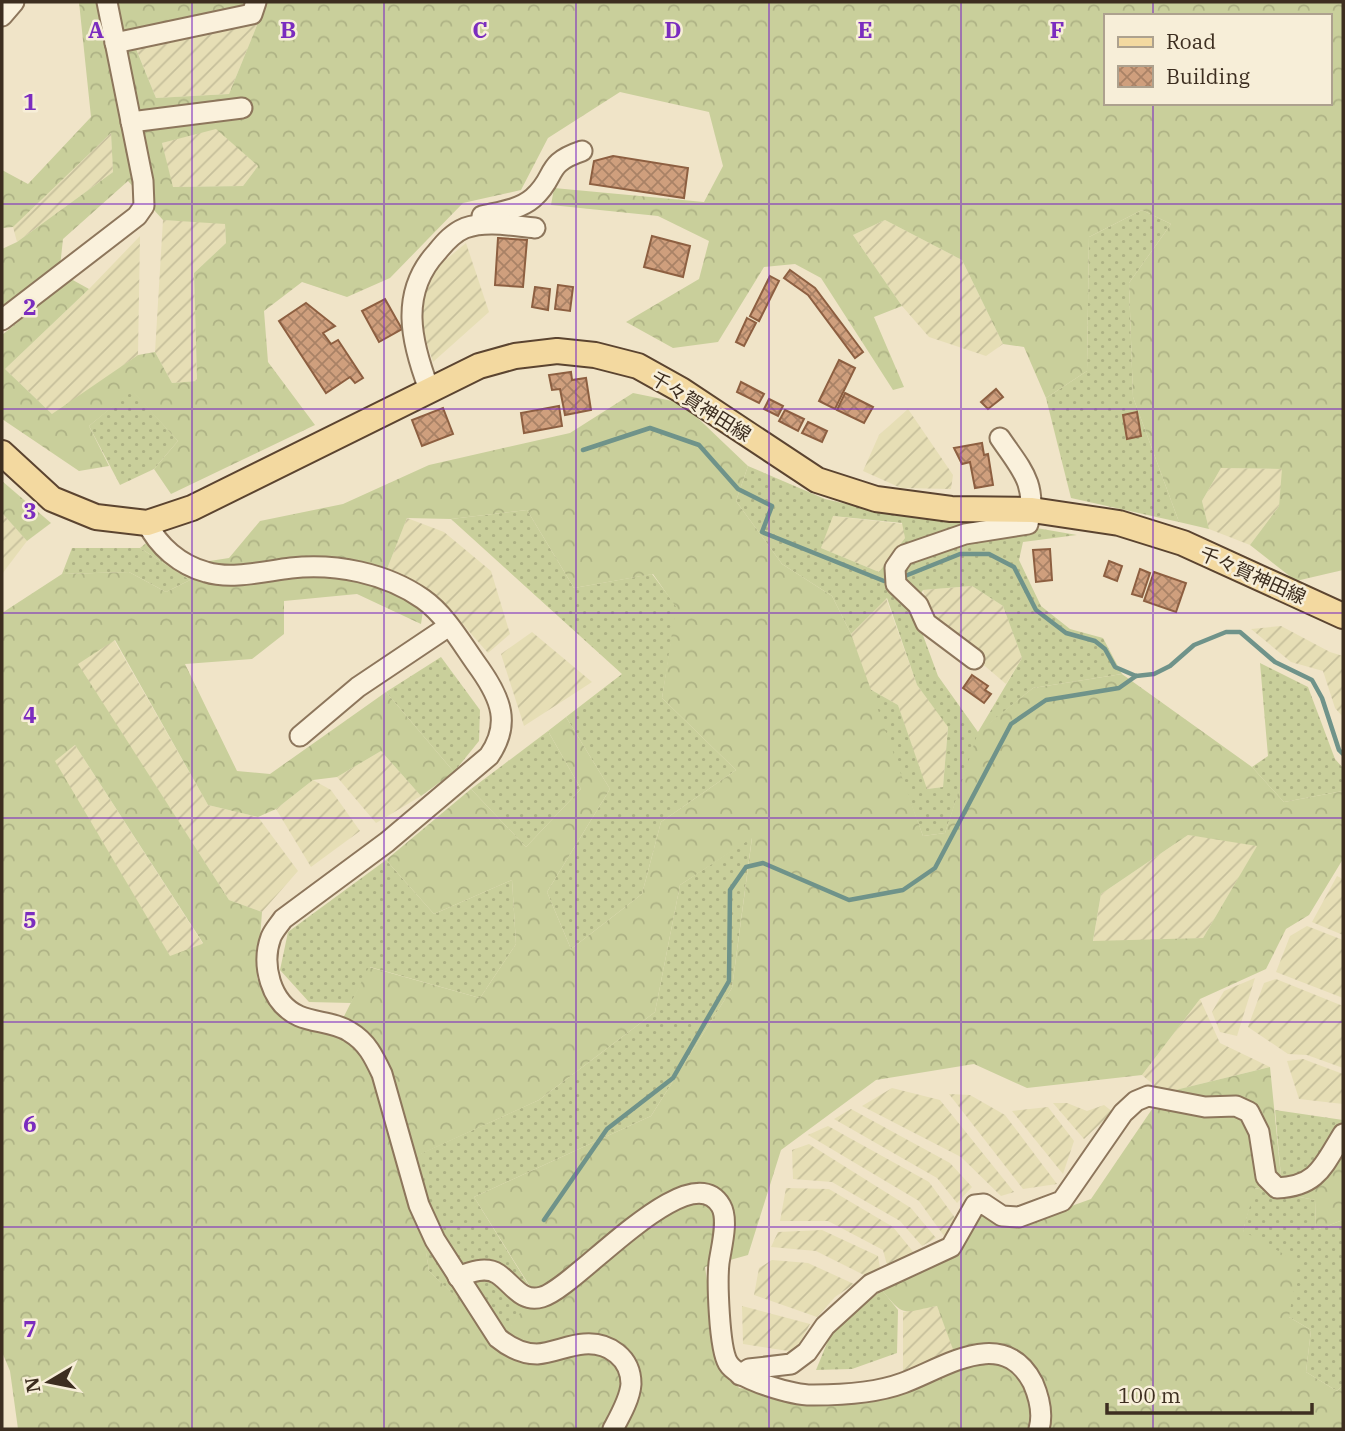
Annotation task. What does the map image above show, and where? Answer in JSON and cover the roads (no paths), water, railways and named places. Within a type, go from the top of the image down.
[{"type":"main road","name":"千々賀神田線","points":[[2,453],[52,499],[96,517],[147,523],[192,508],[479,366],[515,356],[557,351],[595,355],[638,366],[681,390],[817,480],[876,499],[951,509],[1032,510],[1119,523],[1183,543],[1343,616]]},
{"type":"street","points":[[2,16],[14,2]]},
{"type":"street","points":[[2,320],[137,216],[144,206],[143,181],[107,2]]},
{"type":"street","points":[[115,43],[252,14],[256,2]]},
{"type":"street","points":[[131,122],[242,108]]},
{"type":"street","points":[[429,390],[417,360],[411,311],[415,286],[432,257],[453,234],[467,227],[476,218],[517,208],[532,200],[543,187],[553,167],[563,158],[582,151]]},
{"type":"street","points":[[467,227],[498,224],[535,228]]},
{"type":"street","points":[[974,659],[926,623],[918,605],[896,584],[895,568],[904,555],[965,534],[1028,524],[1032,510],[1028,479],[1000,438]]},
{"type":"street","points":[[147,523],[155,539],[178,560],[207,573],[233,574],[299,567],[337,568],[382,578],[424,600],[449,626],[487,680],[500,706],[502,724],[500,740],[489,756],[387,842],[283,919],[272,934],[267,956],[268,975],[285,1006],[299,1016],[348,1030],[373,1053],[382,1074],[419,1205],[435,1240],[498,1338],[513,1349],[535,1354],[585,1344],[604,1345],[618,1352],[628,1367],[631,1385],[613,1429]]},
{"type":"street","points":[[300,736],[358,687],[449,626]]},
{"type":"street","points":[[740,1375],[748,1369],[791,1364],[807,1352],[825,1326],[871,1284],[951,1247],[975,1205],[984,1204],[1002,1216],[1019,1217],[1062,1201],[1123,1113],[1136,1101],[1148,1096],[1205,1107],[1236,1107],[1249,1112],[1259,1132],[1266,1177],[1277,1188],[1297,1187],[1316,1176],[1343,1134]]},
{"type":"street","points":[[458,1277],[475,1270],[497,1273],[523,1296],[541,1298],[562,1287],[648,1214],[687,1195],[701,1193],[714,1198],[722,1208],[724,1224],[718,1271],[722,1345],[727,1362],[740,1375],[762,1384],[811,1396],[873,1391],[893,1386],[955,1359],[976,1354],[1006,1357],[1025,1369],[1036,1390],[1042,1419],[1039,1429]]},
{"type":"waterway","points":[[583,450],[650,428],[699,445],[738,489],[772,506],[762,532],[884,581]]},
{"type":"waterway","points":[[905,576],[960,554],[989,554],[1014,567],[1036,610],[1066,633],[1095,641],[1105,649],[1115,667],[1136,676],[1154,674],[1170,666],[1194,645],[1226,632],[1240,632],[1275,662],[1312,680],[1322,698],[1339,750],[1343,754]]},
{"type":"waterway","points":[[544,1220],[607,1129],[673,1078],[729,981],[730,890],[746,867],[763,863],[849,900],[903,890],[935,868],[1011,724],[1046,700],[1119,688],[1136,676]]}]
